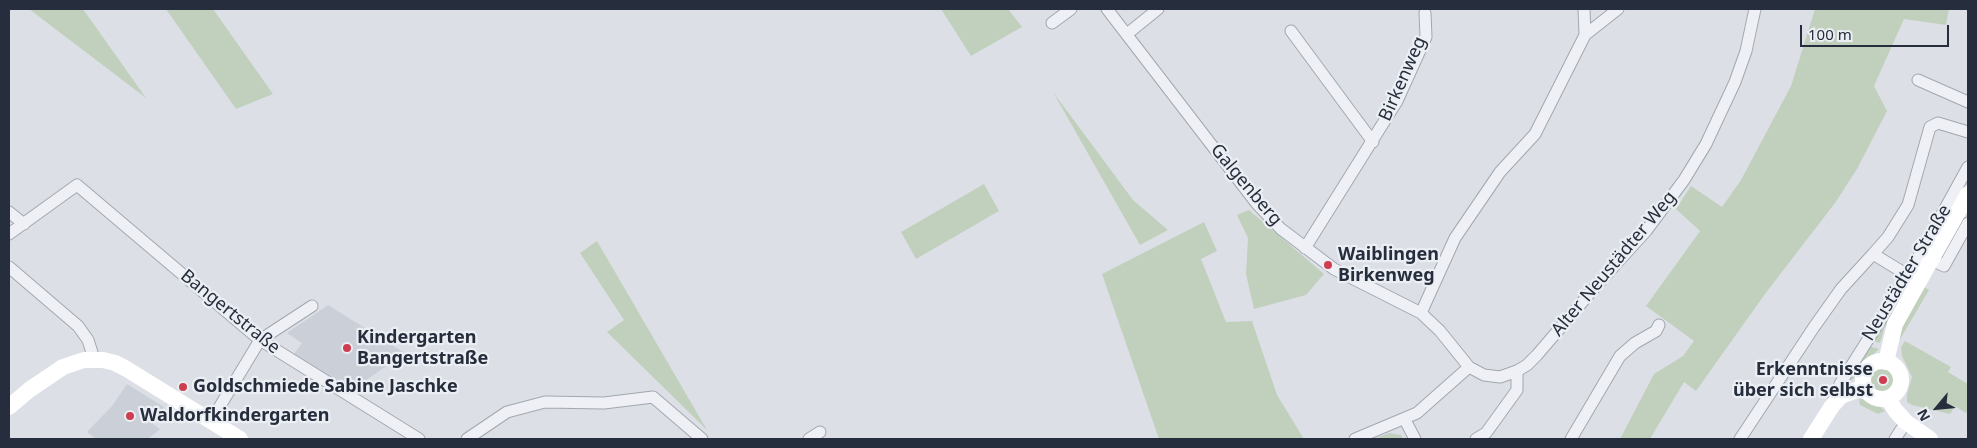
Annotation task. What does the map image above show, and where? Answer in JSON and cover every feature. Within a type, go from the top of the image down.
[{"type":"street","points":[[1052,23],[1071,9]]},
{"type":"street","name":"Galgenberg","points":[[1107,9],[1257,204],[1281,229],[1334,269],[1421,313],[1440,330],[1469,367]]},
{"type":"street","points":[[1127,34],[1158,9]]},
{"type":"street","points":[[1584,9],[1585,35]]},
{"type":"street","points":[[1421,313],[1455,238],[1500,172],[1535,134],[1585,35],[1618,9]]},
{"type":"street","name":"Alter Neustädter Weg","points":[[1469,367],[1478,373],[1500,376],[1517,371],[1527,365],[1646,231],[1684,180],[1706,144],[1735,82],[1746,51],[1755,9]]},
{"type":"street","name":"Birkenweg","points":[[1305,248],[1397,101],[1426,37],[1425,13]]},
{"type":"street","name":"Birkenweg","points":[[1291,31],[1373,142]]},
{"type":"street","points":[[1918,80],[1968,102]]},
{"type":"street","points":[[1740,439],[1825,312],[1842,289],[1888,237],[1908,205],[1918,164],[1930,127],[1938,123],[1968,132]]},
{"type":"street","name":"Neustädter Straße","points":[[1886,362],[1894,324],[1913,279],[1968,167]]},
{"type":"street","name":"Bangertstraße","points":[[24,224],[77,184],[260,340],[419,439]]},
{"type":"street","name":"Neustädter Straße","points":[[1832,406],[1842,380],[1913,279],[1932,260],[1968,194]]},
{"type":"street","points":[[9,212],[24,224],[9,234]]},
{"type":"street","name":"Neustädter Straße","points":[[1932,260],[1944,266],[1968,223]]},
{"type":"street","points":[[1873,254],[1913,279]]},
{"type":"street","points":[[9,267],[78,326],[88,340],[94,359]]},
{"type":"street","points":[[211,421],[260,340],[312,306]]},
{"type":"street","points":[[1571,439],[1620,356],[1635,343],[1656,331],[1659,325]]},
{"type":"street","points":[[9,407],[57,370],[74,363],[94,359],[115,363],[240,439]]},
{"type":"street","points":[[1878,362],[1886,362],[1895,366],[1901,377],[1899,389],[1888,398],[1878,399],[1872,396],[1864,387],[1863,380],[1867,368],[1878,362]]},
{"type":"street","points":[[1355,439],[1405,420],[1417,413],[1469,367]]},
{"type":"street","points":[[1476,439],[1486,433],[1517,390],[1517,371]]},
{"type":"street","name":"Neustädter Straße","points":[[1811,439],[1832,406],[1841,396],[1864,387]]},
{"type":"street","points":[[467,439],[507,412],[545,402],[604,403],[653,397],[702,439]]},
{"type":"street","points":[[1888,398],[1895,410],[1906,422],[1930,439]]},
{"type":"street","points":[[1405,420],[1415,439]]},
{"type":"street","points":[[1895,439],[1906,422]]},
{"type":"street","points":[[809,439],[820,432]]},
{"type":"shaded area","name":"Kindergarten Bangertstraße","points":[[328,305],[405,353],[352,390],[294,354],[302,343],[287,333]]},
{"type":"shaded area","name":"Waldorfkindergarten","points":[[127,384],[164,407],[153,424],[160,429],[148,439],[96,439],[87,432],[112,406]]},
{"type":"green space","points":[[29,9],[83,9],[146,98]]},
{"type":"green space","points":[[166,9],[213,9],[273,94],[236,109]]},
{"type":"green space","points":[[941,9],[1008,9],[1022,27],[971,56]]},
{"type":"green space","points":[[1815,9],[1949,9],[1946,25],[1904,19],[1874,86],[1887,111],[1857,169],[1835,203],[1765,294],[1696,391],[1684,382],[1650,439],[1620,439],[1654,374],[1683,356],[1694,341],[1646,306],[1700,231],[1676,209],[1691,186],[1722,207],[1741,180],[1791,86]]},
{"type":"green space","points":[[1053,92],[1133,200],[1168,230],[1140,245]]},
{"type":"green space","points":[[984,184],[999,211],[916,259],[901,232]]},
{"type":"green space","points":[[1249,210],[1324,274],[1306,295],[1254,309],[1246,274],[1248,238],[1237,215]]},
{"type":"green space","points":[[1204,222],[1217,251],[1201,259],[1226,322],[1252,321],[1277,395],[1304,439],[1159,439],[1102,274]]},
{"type":"green space","points":[[597,241],[707,430],[607,332],[624,320],[580,253]]},
{"type":"green space","points":[[1909,281],[1913,283],[1884,329],[1880,343],[1872,341]]},
{"type":"green space","points":[[1924,287],[1929,290],[1896,346],[1900,329]]},
{"type":"green space","points":[[1905,341],[1951,367],[1948,372],[1968,384],[1968,408],[1966,413],[1955,406],[1950,414],[1912,405],[1907,402],[1907,394],[1912,377],[1902,356],[1901,347]]},
{"type":"green space","points":[[1868,346],[1879,349],[1861,366],[1859,373],[1851,381],[1850,376]]},
{"type":"green space","points":[[1882,369],[1890,372],[1893,380],[1890,388],[1882,391],[1874,388],[1871,380],[1874,372]]},
{"type":"green space","points":[[1859,399],[1867,399],[1885,411],[1878,414],[1860,405]]},
{"type":"green space","points":[[1389,433],[1401,435],[1403,439],[1374,439]]},
{"type":"place","name":"Waiblingen Birkenweg","points":[[1328,265]]},
{"type":"place","name":"Kindergarten Bangertstraße","points":[[347,348]]},
{"type":"place","name":"Erkenntnisse über sich selbst","points":[[1883,380]]},
{"type":"place","name":"Goldschmiede Sabine Jaschke","points":[[183,387]]},
{"type":"place","name":"Waldorfkindergarten","points":[[130,416]]}]
